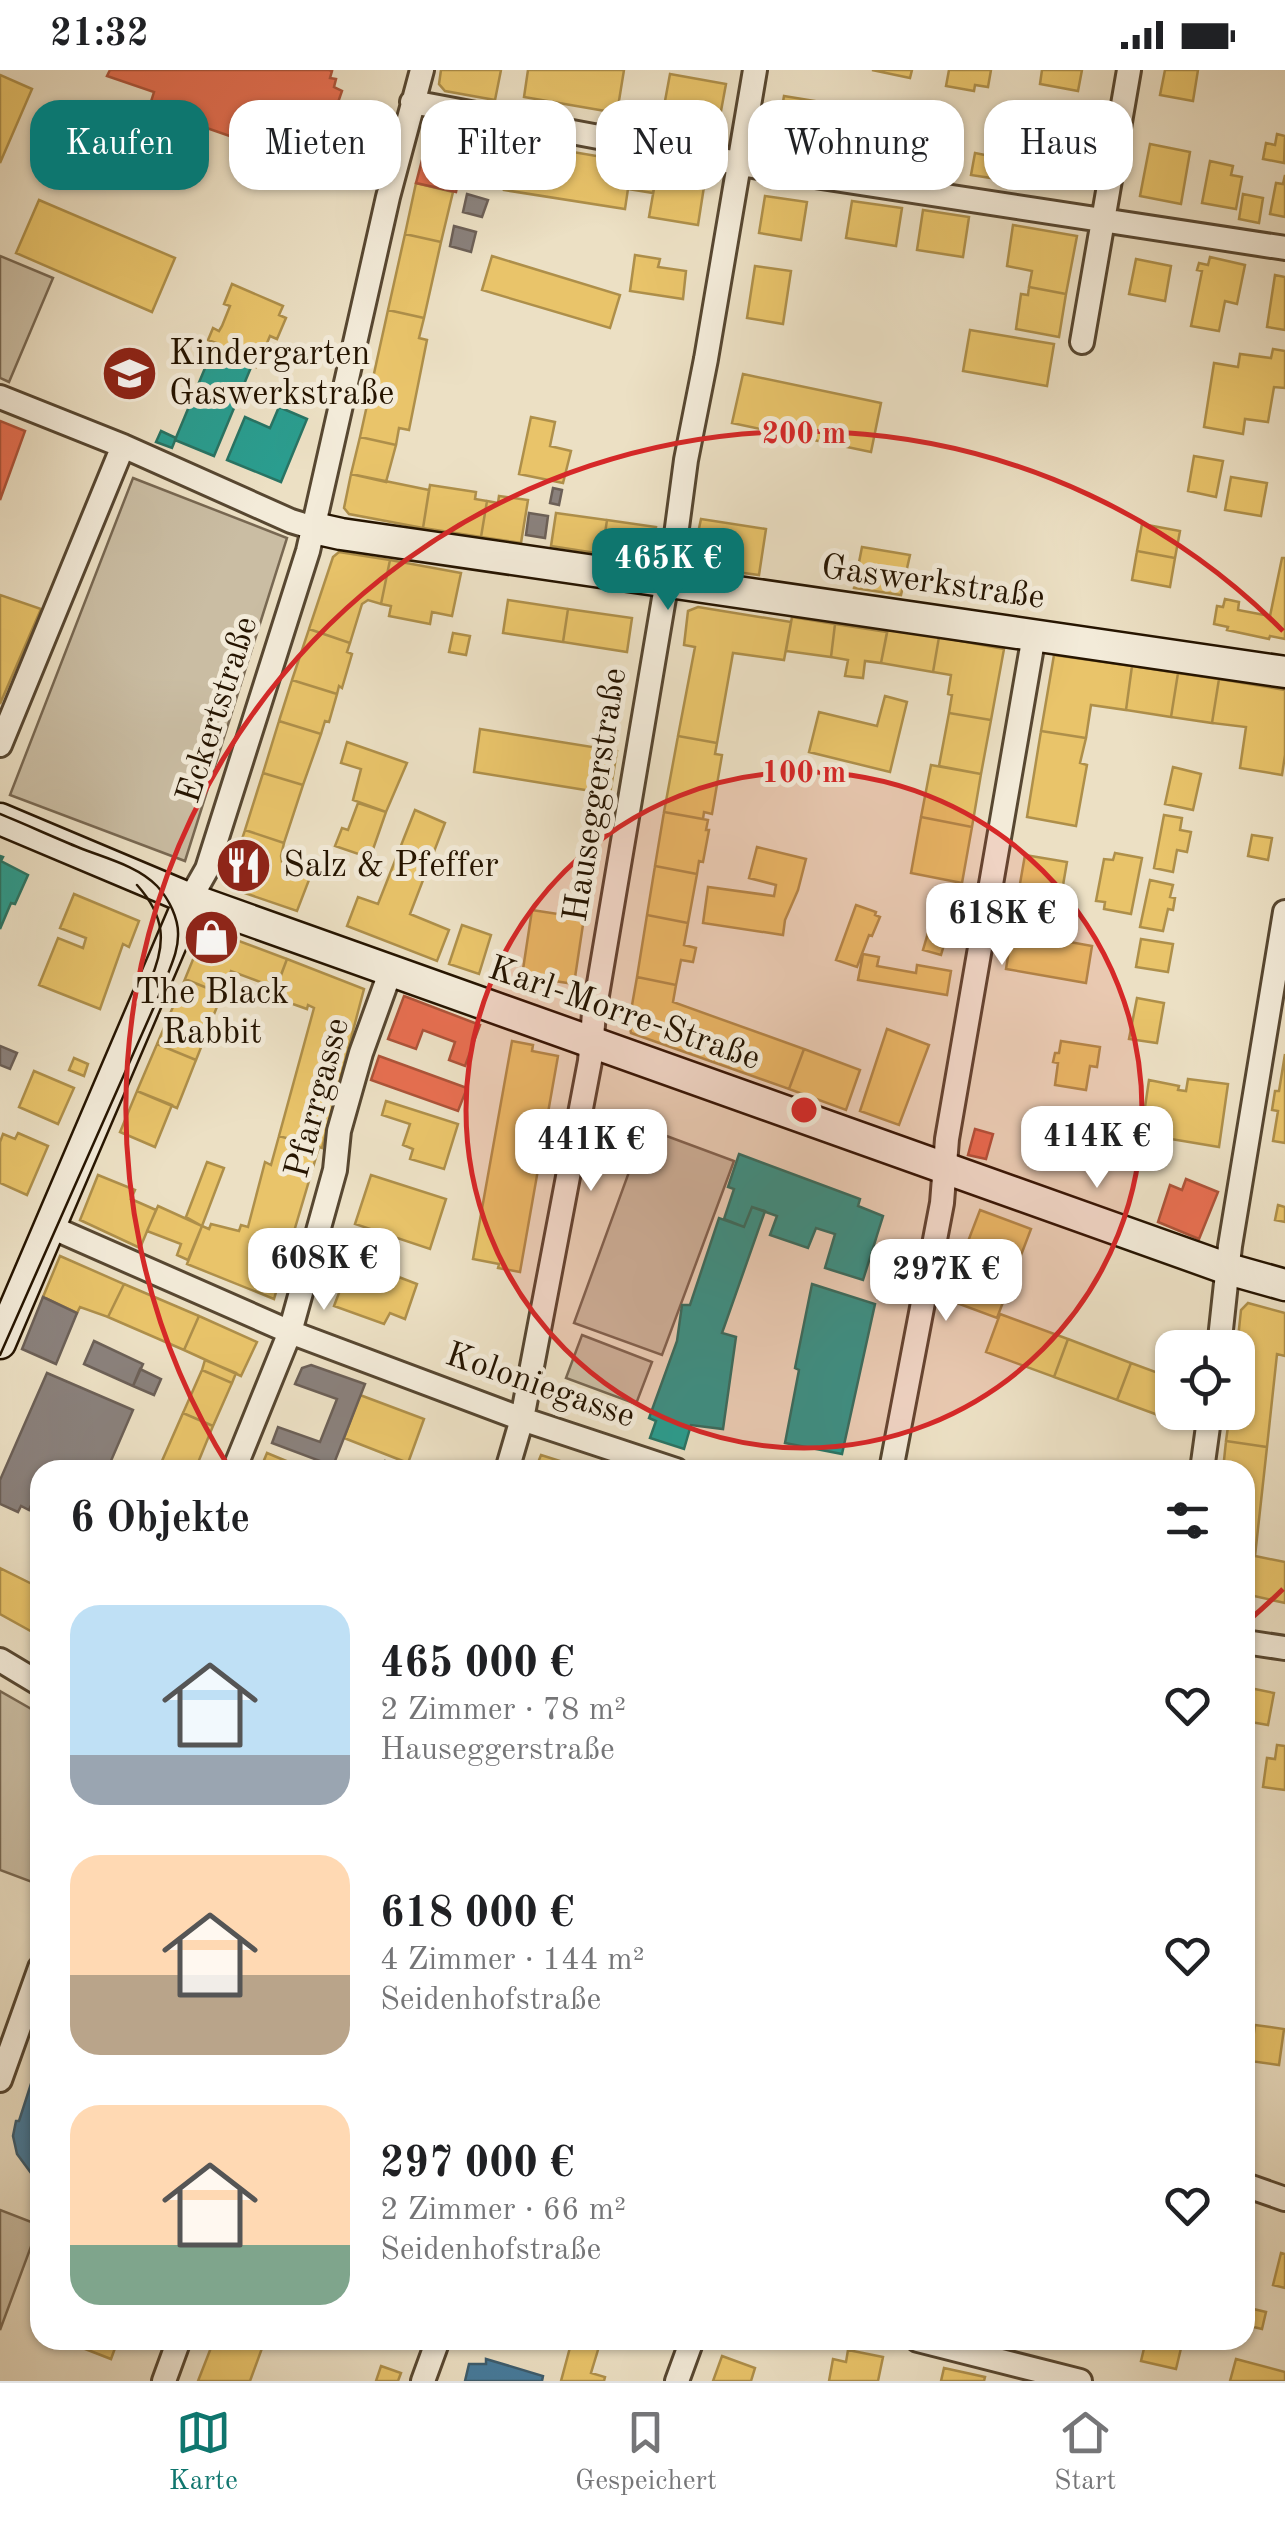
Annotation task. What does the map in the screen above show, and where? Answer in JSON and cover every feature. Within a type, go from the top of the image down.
[{"type":"street","name":"Hauseggerstraße","points":[[510,1460],[522,1419],[590,1060],[686,460],[755,70]]},
{"type":"street","points":[[1082,342],[1130,70]]},
{"type":"street","points":[[417,85],[739,164],[1285,248]]},
{"type":"street","name":"Eckertstraße","points":[[0,1343],[206,869],[314,528],[417,85]]},
{"type":"street","name":"Gaswerkstraße","points":[[0,397],[291,520],[341,534],[1285,672]]},
{"type":"street","points":[[0,745],[123,446]]},
{"type":"street","points":[[893,1460],[942,1204],[947,1139],[1034,635]]},
{"type":"street","name":"Karl-Morre-Straße","points":[[0,818],[190,900],[1228,1269],[1285,1285]]},
{"type":"street","points":[[1221,1330],[1285,912]]},
{"type":"street","name":"Pfarrgasse","points":[[238,1460],[290,1332],[334,1170],[337,1136],[391,970]]},
{"type":"street","name":"Koloniegasse","points":[[51,1227],[290,1332],[522,1419],[646,1460]]},
{"type":"street","points":[[1203,1460],[1208,1430]]},
{"type":"street","points":[[1255,1644],[1285,1648]]},
{"type":"street","points":[[0,1660],[30,1678]]},
{"type":"street","points":[[0,2080],[30,1996]]},
{"type":"street","points":[[1255,2188],[1285,2199]]},
{"type":"street","points":[[164,2381],[176,2350]]},
{"type":"street","points":[[422,2381],[434,2350]]},
{"type":"street","points":[[677,2381],[688,2350]]},
{"type":"street","points":[[958,2350],[1080,2381]]},
{"type":"shaded area","points":[[0,256],[53,278],[9,382],[0,378]]},
{"type":"shaded area","points":[[133,478],[287,538],[185,861],[10,795]]},
{"type":"shaded area","points":[[645,1128],[734,1161],[662,1355],[574,1323]]},
{"type":"shaded area","points":[[582,1335],[652,1362],[636,1404],[566,1378]]},
{"type":"shaded area","points":[[0,1691],[30,1708],[30,1881],[0,1870]]},
{"type":"shaded area","points":[[0,2210],[30,2222],[30,2249],[0,2330]]},
{"type":"building: Wohnen","points":[[441,70],[501,70],[495,100],[445,91],[439,84]]},
{"type":"building: Wohnen","points":[[528,70],[624,70],[619,100],[596,100],[596,109],[576,106],[576,100],[524,97]]},
{"type":"building: Wohnen","points":[[872,70],[912,70],[910,78]]},
{"type":"building: Wohnen","points":[[949,70],[991,70],[988,87],[975,85],[974,91],[946,86]]},
{"type":"building: Wohnen","points":[[1042,70],[1082,70],[1078,91],[1040,84]]},
{"type":"building: Wohnen","points":[[1165,70],[1198,70],[1193,101],[1160,95]]},
{"type":"building: Wohnen","points":[[670,74],[726,84],[723,100],[665,100]]},
{"type":"building: Wohnen","points":[[0,75],[32,89],[0,163]]},
{"type":"building: Wohnen","points":[[1277,134],[1285,136],[1284,163],[1263,159],[1266,143],[1275,145]]},
{"type":"building: Wohnen","points":[[1150,144],[1190,152],[1181,204],[1140,196]]},
{"type":"building: Wohnen","points":[[576,153],[596,156],[596,190],[628,190],[625,209],[504,190],[576,190]]},
{"type":"building: Wohnen","points":[[975,153],[984,155],[984,177],[971,175]]},
{"type":"building: Wohnen","points":[[1210,161],[1233,166],[1231,175],[1242,177],[1236,209],[1202,203]]},
{"type":"building: Wohnen","points":[[1285,175],[1285,217],[1270,214],[1276,183],[1283,184]]},
{"type":"building: Wohnen","points":[[416,183],[421,184],[421,190],[453,192],[441,242],[405,234]]},
{"type":"building: Wohnen","points":[[654,190],[703,190],[698,225],[649,217]]},
{"type":"building: Wohnen","points":[[1243,194],[1263,198],[1259,223],[1239,219]]},
{"type":"building: Wohnen","points":[[765,196],[807,202],[801,240],[759,233]]},
{"type":"building: Wohnen","points":[[39,200],[175,258],[152,312],[16,253]]},
{"type":"building: Wohnen","points":[[852,201],[902,208],[896,246],[846,238]]},
{"type":"building: Wohnen","points":[[923,210],[969,217],[963,257],[917,250]]},
{"type":"building: Wohnen","points":[[1013,225],[1077,236],[1066,294],[1029,287],[1032,271],[1007,266]]},
{"type":"building: Wohnen","points":[[405,234],[441,242],[424,318],[388,310]]},
{"type":"building: Wohnen","points":[[635,255],[660,259],[658,267],[686,271],[683,299],[630,291]]},
{"type":"building: Wohnen","points":[[492,256],[620,295],[610,328],[482,290]]},
{"type":"building: Wohnen","points":[[1210,257],[1245,265],[1237,304],[1225,301],[1219,331],[1191,326],[1202,271],[1197,270],[1199,263],[1208,265]]},
{"type":"building: Wohnen","points":[[1136,259],[1171,266],[1165,301],[1129,294]]},
{"type":"building: Wohnen","points":[[755,266],[791,271],[783,324],[747,318]]},
{"type":"building: Wohnen","points":[[1275,275],[1285,277],[1285,330],[1267,327]]},
{"type":"building: Wohnen","points":[[232,284],[283,306],[279,315],[286,318],[277,339],[270,336],[267,343],[273,345],[265,364],[258,362],[256,367],[213,349],[216,343],[208,340],[213,328],[219,331],[222,326],[230,306],[224,304]]},
{"type":"building: Wohnen","points":[[1029,287],[1066,294],[1059,337],[1016,329],[1021,294],[1028,295]]},
{"type":"building: Wohnen","points":[[388,310],[424,318],[419,338],[427,340],[409,430],[399,428],[396,445],[360,437]]},
{"type":"building: Wohnen","points":[[970,330],[1054,344],[1047,386],[963,371]]},
{"type":"building: Wohnen","points":[[1273,349],[1285,351],[1285,388],[1274,387],[1268,422],[1245,419],[1243,434],[1204,427],[1214,363],[1238,367],[1240,354],[1271,358]]},
{"type":"building: Wohnen","points":[[743,374],[881,403],[871,452],[732,423]]},
{"type":"building: Wohnen","points":[[531,417],[555,422],[550,446],[571,451],[563,483],[519,474]]},
{"type":"building: Wohnen","points":[[360,437],[396,445],[386,482],[351,474]]},
{"type":"building: Wohnen","points":[[1194,456],[1223,461],[1216,497],[1188,491]]},
{"type":"building: Wohnen","points":[[351,474],[429,490],[423,528],[349,514],[344,508]]},
{"type":"building: Wohnen","points":[[1231,477],[1267,483],[1261,516],[1225,510]]},
{"type":"building: Wohnen","points":[[430,485],[476,492],[475,499],[487,501],[481,537],[423,528]]},
{"type":"building: Wohnen","points":[[499,496],[528,500],[521,543],[481,537],[487,501],[498,503]]},
{"type":"building: Wohnen","points":[[556,513],[607,520],[602,554],[551,546]]},
{"type":"building: Wohnen","points":[[701,519],[766,529],[759,575],[691,566]]},
{"type":"building: Wohnen","points":[[607,520],[656,527],[651,560],[602,554]]},
{"type":"building: Wohnen","points":[[1142,524],[1180,531],[1175,558],[1137,551]]},
{"type":"building: Wohnen","points":[[862,547],[910,555],[901,595],[854,588]]},
{"type":"building: Wohnen","points":[[1137,551],[1175,558],[1170,587],[1132,580]]},
{"type":"building: Wohnen","points":[[339,552],[390,560],[381,604],[368,600],[362,604],[350,643],[309,629],[333,557]]},
{"type":"building: Wohnen","points":[[1282,558],[1285,639],[1269,639],[1214,624],[1217,606],[1223,607],[1225,599],[1239,602],[1238,610],[1270,616]]},
{"type":"building: Wohnen","points":[[390,560],[461,573],[452,616],[432,612],[430,624],[389,616],[391,606],[381,604]]},
{"type":"building: Wohnen","points":[[0,595],[41,609],[0,704]]},
{"type":"building: Wohnen","points":[[508,600],[568,609],[563,642],[503,633]]},
{"type":"building: Wohnen","points":[[698,607],[791,622],[784,660],[733,653],[717,743],[678,736],[695,647],[684,645],[688,611]]},
{"type":"building: Wohnen","points":[[568,609],[632,618],[627,652],[563,642]]},
{"type":"building: Wohnen","points":[[792,617],[835,624],[831,657],[786,651]]},
{"type":"building: Wohnen","points":[[835,624],[887,632],[881,663],[865,661],[863,678],[845,676],[848,660],[831,657]]},
{"type":"building: Wohnen","points":[[888,628],[939,637],[933,672],[881,663]]},
{"type":"building: Wohnen","points":[[309,629],[350,643],[347,652],[352,654],[337,694],[292,680]]},
{"type":"building: Wohnen","points":[[453,633],[470,636],[466,655],[449,652]]},
{"type":"building: Wohnen","points":[[939,637],[1004,649],[991,720],[949,713],[951,675],[933,672]]},
{"type":"building: Wohnen","points":[[1054,655],[1132,666],[1126,710],[1091,705],[1086,738],[1041,731]]},
{"type":"building: Wohnen","points":[[1132,666],[1178,673],[1171,717],[1126,710]]},
{"type":"building: Wohnen","points":[[1178,673],[1219,679],[1212,723],[1171,717]]},
{"type":"building: Wohnen","points":[[1219,679],[1285,690],[1282,775],[1240,768],[1246,727],[1212,723]]},
{"type":"building: Wohnen","points":[[292,680],[337,694],[321,734],[279,721]]},
{"type":"building: Wohnen","points":[[885,696],[907,702],[890,772],[809,752],[819,712],[877,726]]},
{"type":"building: Wohnen","points":[[949,713],[991,720],[981,774],[939,766]]},
{"type":"building: Wohnen","points":[[279,721],[321,734],[303,785],[263,773]]},
{"type":"building: Wohnen","points":[[480,729],[617,751],[610,794],[474,772]]},
{"type":"building: Wohnen","points":[[1041,731],[1086,738],[1080,763],[1087,765],[1076,826],[1027,817]]},
{"type":"building: Wohnen","points":[[678,736],[717,743],[715,754],[722,755],[712,814],[704,812],[703,819],[664,812]]},
{"type":"building: Wohnen","points":[[347,742],[407,763],[386,812],[353,800],[361,769],[341,763]]},
{"type":"building: Wohnen","points":[[931,765],[981,774],[972,827],[921,817]]},
{"type":"building: Wohnen","points":[[1173,767],[1201,774],[1193,810],[1165,804]]},
{"type":"building: Wohnen","points":[[263,773],[303,785],[284,843],[245,830]]},
{"type":"building: Wohnen","points":[[358,803],[386,812],[370,858],[335,846],[342,828],[348,830]]},
{"type":"building: Wohnen","points":[[415,810],[445,823],[410,914],[449,930],[437,961],[347,926],[358,897],[378,904]]},
{"type":"building: Wohnen","points":[[664,812],[708,820],[703,862],[699,861],[697,874],[655,866]]},
{"type":"building: Wohnen","points":[[1164,815],[1182,818],[1180,830],[1191,832],[1187,852],[1177,850],[1173,872],[1154,868]]},
{"type":"building: Wohnen","points":[[921,817],[972,827],[962,883],[911,873]]},
{"type":"building: Wohnen","points":[[245,830],[284,843],[282,862],[312,872],[297,911],[233,889],[229,878]]},
{"type":"building: Wohnen","points":[[1252,835],[1272,838],[1268,860],[1248,856]]},
{"type":"building: Wohnen","points":[[757,847],[806,859],[783,935],[703,923],[708,887],[774,896],[776,885],[749,878]]},
{"type":"building: Wohnen","points":[[1115,853],[1142,858],[1131,914],[1104,909],[1105,902],[1096,901],[1104,859],[1113,860]]},
{"type":"building: Wohnen","points":[[1025,855],[1067,862],[1056,926],[1014,918]]},
{"type":"building: Wohnen","points":[[655,866],[697,874],[688,923],[647,915]]},
{"type":"building: Wohnen","points":[[1150,880],[1173,885],[1173,910],[1168,909],[1163,931],[1140,927]]},
{"type":"building: Wohnen","points":[[74,894],[139,921],[129,947],[123,944],[100,1009],[39,985],[58,938],[83,948],[86,938],[60,928]]},
{"type":"building: Wohnen","points":[[856,905],[880,917],[857,967],[836,960]]},
{"type":"building: Wohnen","points":[[532,910],[584,918],[574,984],[522,976]]},
{"type":"building: Wohnen","points":[[647,915],[688,923],[684,945],[696,948],[693,962],[681,960],[676,985],[637,977]]},
{"type":"building: Wohnen","points":[[1032,922],[1045,924],[1042,937],[1092,946],[1086,983],[1006,969],[1012,932],[1030,935]]},
{"type":"building: Wohnen","points":[[462,925],[491,935],[479,974],[449,964]]},
{"type":"building: Wohnen","points":[[930,926],[948,931],[941,955],[923,950]]},
{"type":"building: Wohnen","points":[[212,931],[287,959],[276,988],[231,971],[222,994],[185,979],[203,935]]},
{"type":"building: Wohnen","points":[[1141,939],[1173,944],[1168,972],[1136,967]]},
{"type":"building: Wohnen","points":[[863,954],[879,957],[877,966],[916,973],[917,965],[951,971],[947,995],[858,980]]},
{"type":"building: Wohnen","points":[[287,959],[364,989],[322,1148],[279,1136],[314,1008],[273,997]]},
{"type":"building: Wohnen","points":[[637,977],[676,985],[673,1002],[804,1049],[789,1089],[631,1033],[629,1022]]},
{"type":"building: Wohnen","points":[[185,979],[222,994],[196,1060],[157,1044]]},
{"type":"building: Wohnen","points":[[1137,998],[1164,1003],[1157,1043],[1129,1039]]},
{"type":"building: Wohnen","points":[[887,1029],[929,1045],[899,1125],[860,1111]]},
{"type":"building: Wohnen","points":[[512,1041],[533,1045],[532,1051],[558,1056],[520,1272],[473,1259]]},
{"type":"building: Wohnen","points":[[1061,1041],[1100,1047],[1097,1067],[1090,1066],[1086,1090],[1055,1085],[1058,1063],[1053,1062]]},
{"type":"building: Wohnen","points":[[157,1044],[196,1060],[177,1108],[137,1091]]},
{"type":"building: Wohnen","points":[[804,1049],[860,1070],[846,1110],[789,1089]]},
{"type":"building: Wohnen","points":[[1285,1054],[1285,1143],[1273,1141],[1278,1111],[1272,1110]]},
{"type":"building: Wohnen","points":[[74,1058],[88,1064],[84,1076],[69,1070]]},
{"type":"building: Wohnen","points":[[34,1071],[74,1088],[58,1124],[19,1107]]},
{"type":"building: Wohnen","points":[[1188,1079],[1228,1084],[1219,1147],[1141,1134],[1149,1080],[1186,1091]]},
{"type":"building: Wohnen","points":[[137,1091],[172,1105],[155,1147],[120,1132]]},
{"type":"building: Wohnen","points":[[386,1101],[458,1124],[444,1169],[410,1159],[413,1149],[403,1145],[410,1124],[382,1115]]},
{"type":"building: Wohnen","points":[[18,1133],[48,1146],[27,1195],[0,1183],[0,1142],[3,1134],[15,1139]]},
{"type":"building: Wohnen","points":[[279,1136],[319,1147],[274,1299],[187,1264],[202,1226],[209,1229],[211,1224],[239,1231],[241,1225],[248,1227],[265,1162],[271,1165]]},
{"type":"building: Wohnen","points":[[207,1162],[224,1168],[202,1226],[186,1217]]},
{"type":"building: Wohnen","points":[[98,1175],[135,1190],[131,1199],[156,1210],[140,1248],[80,1220]]},
{"type":"building: Wohnen","points":[[371,1175],[446,1199],[430,1249],[355,1224]]},
{"type":"building: Wohnen","points":[[1278,1205],[1285,1207],[1285,1222],[1275,1220]]},
{"type":"building: Wohnen","points":[[158,1206],[202,1226],[188,1260],[177,1255],[181,1244],[147,1231]]},
{"type":"building: Wohnen","points":[[980,1210],[1031,1229],[997,1318],[946,1299]]},
{"type":"building: Wohnen","points":[[60,1256],[124,1284],[108,1317],[80,1307],[77,1313],[43,1297]]},
{"type":"building: Wohnen","points":[[352,1259],[377,1268],[374,1275],[394,1282],[396,1276],[417,1284],[405,1319],[390,1313],[384,1324],[334,1306]]},
{"type":"building: Wohnen","points":[[124,1284],[199,1316],[184,1350],[108,1317]]},
{"type":"building: Wohnen","points":[[1248,1303],[1285,1313],[1285,1356],[1277,1354],[1267,1447],[1226,1441],[1228,1430],[1255,1430],[1255,1330],[1239,1330],[1241,1310]]},
{"type":"building: Wohnen","points":[[1000,1314],[1068,1339],[1054,1377],[986,1352]]},
{"type":"building: Wohnen","points":[[199,1316],[257,1342],[241,1376],[184,1350]]},
{"type":"building: Wohnen","points":[[1068,1339],[1131,1363],[1117,1400],[1054,1377]]},
{"type":"building: Wohnen","points":[[205,1360],[236,1373],[232,1383],[202,1370]]},
{"type":"building: Wohnen","points":[[1131,1363],[1155,1372],[1155,1414],[1117,1400]]},
{"type":"building: Wohnen","points":[[202,1370],[232,1383],[213,1426],[183,1413]]},
{"type":"building: Wohnen","points":[[360,1395],[424,1419],[409,1460],[344,1438]]},
{"type":"building: Wohnen","points":[[183,1413],[213,1426],[199,1460],[162,1460]]},
{"type":"building: Wohnen","points":[[1226,1441],[1267,1447],[1255,1556],[1255,1460],[1224,1460]]},
{"type":"building: Wohnen","points":[[267,1453],[284,1460],[264,1460]]},
{"type":"building: Wohnen","points":[[1255,1556],[1285,1562],[1285,1603],[1255,1596]]},
{"type":"building: Wohnen","points":[[0,1568],[30,1583],[30,1631],[0,1614]]},
{"type":"building: Wohnen","points":[[1255,1689],[1274,1693],[1268,1725],[1255,1723]]},
{"type":"building: Wohnen","points":[[1277,1745],[1285,1746],[1285,1790],[1263,1787],[1267,1758],[1275,1759]]},
{"type":"building: Wohnen","points":[[1255,2025],[1284,2029],[1279,2065],[1255,2062]]},
{"type":"building: Wohnen","points":[[1281,2253],[1285,2254],[1285,2288],[1273,2285]]},
{"type":"building: Wohnen","points":[[1255,2309],[1266,2312],[1262,2329],[1255,2327]]},
{"type":"building: Wohnen","points":[[88,2350],[114,2350],[111,2359]]},
{"type":"building: Wohnen","points":[[210,2350],[261,2350],[250,2381],[198,2381]]},
{"type":"building: Wohnen","points":[[569,2350],[598,2350],[591,2373],[605,2377],[604,2381],[561,2381]]},
{"type":"building: Wohnen","points":[[848,2350],[883,2357],[878,2381],[829,2381],[833,2359],[846,2362]]},
{"type":"building: Wohnen","points":[[1144,2350],[1181,2350],[1176,2369],[1141,2361]]},
{"type":"building: Wohnen","points":[[722,2356],[755,2368],[751,2381],[713,2381]]},
{"type":"building: Wohnen","points":[[1236,2359],[1285,2372],[1285,2381],[1230,2381]]},
{"type":"building: Wohnen","points":[[381,2366],[401,2373],[398,2381],[376,2381]]},
{"type":"building: Wohnen","points":[[944,2368],[985,2377],[984,2381],[941,2381]]},
{"type":"building: Handel","points":[[110,70],[329,70],[330,78],[336,79],[334,87],[342,91],[339,100],[229,100],[229,136],[209,129],[209,100],[152,100],[154,92],[107,76]]},
{"type":"building: Handel","points":[[0,421],[25,431],[0,500]]},
{"type":"building: Handel","points":[[404,996],[480,1025],[465,1066],[449,1060],[455,1042],[423,1030],[416,1049],[388,1039]]},
{"type":"building: Handel","points":[[379,1056],[467,1088],[458,1111],[371,1080]]},
{"type":"building: Handel","points":[[975,1129],[993,1134],[986,1159],[968,1155]]},
{"type":"building: Handel","points":[[1186,1179],[1218,1192],[1199,1239],[1158,1222],[1170,1185],[1182,1190]]},
{"type":"building: Schulen","name":"Kindergarten Gaswerkstraße","points":[[213,349],[252,365],[214,456],[175,440]]},
{"type":"building: Schulen","points":[[279,407],[307,419],[281,482],[227,460],[245,417],[270,428]]},
{"type":"building: Schulen","points":[[161,431],[176,438],[172,448],[156,442]]},
{"type":"building: Schulen","points":[[0,856],[1,861],[28,875],[0,929]]},
{"type":"building: Schulen","points":[[739,1154],[860,1199],[858,1206],[883,1216],[863,1280],[825,1268],[835,1234],[816,1228],[808,1248],[770,1235],[777,1216],[752,1207],[744,1227],[724,1219],[734,1189],[728,1187]]},
{"type":"building: Schulen","points":[[752,1207],[765,1211],[722,1333],[736,1337],[723,1429],[691,1425],[684,1449],[650,1438],[656,1421],[649,1418],[677,1341],[682,1305],[690,1305],[719,1218],[744,1227]]},
{"type":"building: Schulen","points":[[812,1284],[875,1304],[842,1454],[785,1443]]},
{"type":"building: Öffentlich","points":[[30,2087],[30,2172],[17,2154],[13,2136]]},
{"type":"building: Öffentlich","points":[[486,2359],[543,2376],[542,2381],[465,2381],[469,2364],[486,2364]]},
{"type":"building: Industrie","points":[[467,194],[488,200],[482,217],[463,212]]},
{"type":"building: Industrie","points":[[454,226],[476,232],[471,252],[450,246]]},
{"type":"building: Industrie","points":[[553,488],[562,490],[559,505],[550,503]]},
{"type":"building: Industrie","points":[[529,513],[548,516],[545,538],[526,535]]},
{"type":"building: Industrie","points":[[0,1046],[17,1053],[10,1069],[0,1065]]},
{"type":"building: Industrie","points":[[43,1297],[77,1313],[56,1364],[22,1349]]},
{"type":"building: Industrie","points":[[94,1341],[143,1364],[133,1386],[84,1364]]},
{"type":"building: Industrie","points":[[311,1365],[365,1384],[335,1460],[317,1460],[272,1443],[278,1427],[320,1442],[337,1399],[295,1384],[302,1368]]},
{"type":"building: Industrie","points":[[140,1369],[161,1379],[154,1395],[133,1386]]},
{"type":"building: Industrie","points":[[47,1373],[133,1410],[111,1460],[30,1460],[29,1510],[21,1506],[18,1512],[0,1504],[0,1480]]},
{"type":"tram line","points":[[0,814],[121,863],[149,879],[169,903],[178,936],[165,982],[0,1355]]},
{"type":"tram line","points":[[137,885],[153,908],[160,930],[159,954],[150,981]]},
{"type":"place","name":"Kindergarten Gaswerkstraße","points":[[130,374]]},
{"type":"place","name":"Salz & Pfeffer","points":[[244,866]]},
{"type":"place","name":"The Black Rabbit","points":[[212,937]]}]
